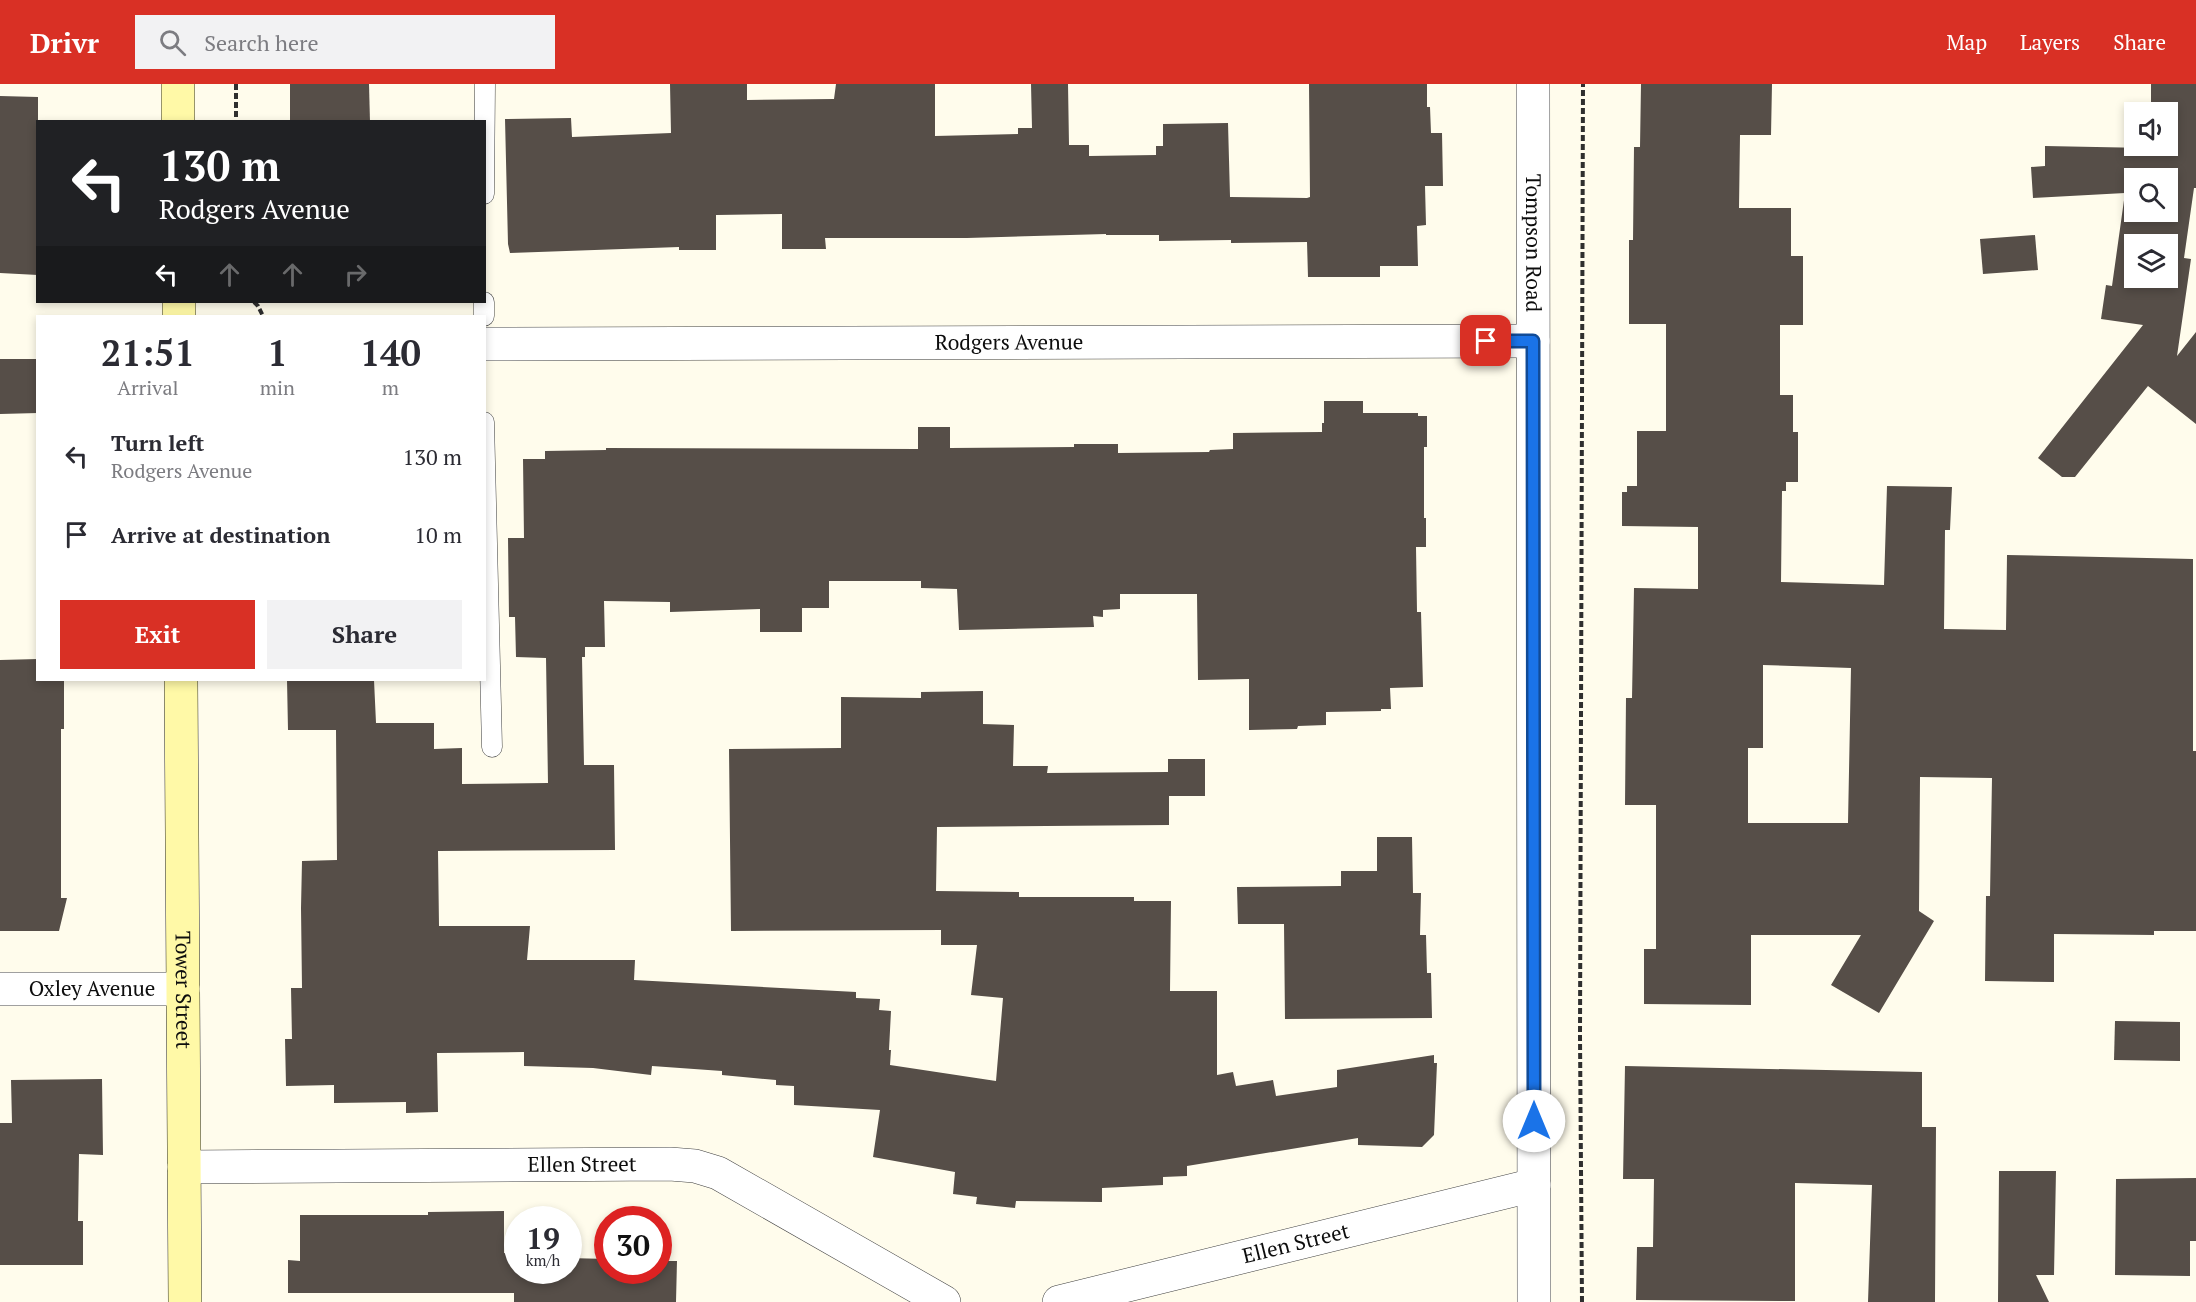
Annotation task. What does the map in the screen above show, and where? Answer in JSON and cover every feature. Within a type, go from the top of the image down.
[{"type":"main road","points":[[178,84],[178,120]]},
{"type":"main road","name":"Tower Street","points":[[181,681],[185,1302]]},
{"type":"street","name":"Tompson Road","points":[[1533,84],[1534,1302]]},
{"type":"street","name":"Rodgers Avenue","points":[[486,344],[1533,341]]},
{"type":"street","name":"Oxley Avenue","points":[[0,989],[183,989]]},
{"type":"street","name":"Ellen Street","points":[[184,1167],[647,1164],[695,1166],[725,1176],[944,1302]]},
{"type":"street","name":"Ellen Street","points":[[1059,1302],[1534,1185]]},
{"type":"lane","points":[[485,84],[485,120]]},
{"type":"lane","points":[[486,503],[492,747]]},
{"type":"path","points":[[236,84],[236,120]]},
{"type":"path","points":[[1582,1302],[1580,1024],[1583,84]]},
{"type":"building","points":[[290,84],[369,84],[370,120],[290,120]]},
{"type":"building","points":[[670,84],[747,84],[747,100],[834,99],[836,84],[935,84],[935,136],[1018,134],[1018,128],[1032,128],[1031,84],[1068,84],[1069,145],[1089,145],[1089,156],[1156,155],[1156,146],[1163,146],[1163,124],[1228,123],[1230,197],[1307,198],[1310,197],[1309,84],[1427,84],[1427,107],[1430,107],[1431,133],[1442,133],[1443,186],[1425,186],[1426,225],[1417,226],[1418,266],[1380,266],[1380,277],[1308,277],[1307,242],[1159,241],[1159,235],[825,238],[826,249],[782,249],[782,214],[716,215],[716,250],[679,250],[679,247],[510,253],[505,119],[571,118],[572,137],[671,133]]},
{"type":"building","points":[[1641,84],[1772,84],[1771,135],[1740,135],[1739,208],[1791,208],[1791,256],[1803,256],[1803,325],[1780,325],[1780,395],[1793,395],[1793,432],[1798,432],[1798,482],[1786,482],[1786,491],[1782,491],[1781,582],[1884,585],[1887,486],[1952,487],[1950,530],[1945,530],[1944,629],[2006,630],[2007,555],[2193,559],[2196,931],[2154,931],[2154,935],[2054,934],[2054,982],[1985,981],[1986,896],[1990,896],[1992,778],[1920,777],[1919,911],[1934,921],[1879,1013],[1831,985],[1861,935],[1751,935],[1751,1005],[1644,1004],[1644,949],[1656,949],[1656,805],[1625,805],[1626,698],[1632,698],[1634,588],[1698,589],[1698,527],[1622,526],[1622,492],[1627,492],[1627,486],[1637,486],[1637,431],[1666,431],[1666,324],[1629,324],[1629,240],[1633,240],[1634,147],[1640,147]],"holes":[[[1763,665],[1851,668],[1848,823],[1748,823],[1748,748],[1763,748]]]},
{"type":"building","points":[[2151,84],[2196,84],[2196,188],[2194,188],[2184,258],[2191,259],[2177,356],[2196,332],[2196,424],[2148,386],[2075,477],[2062,477],[2038,458],[2143,325],[2101,319],[2106,285],[2112,286],[2124,200],[2124,222],[2178,222],[2178,168],[2124,168],[2124,193],[2033,198],[2031,167],[2045,166],[2045,146],[2124,148],[2124,156],[2178,156],[2178,102],[2151,102]]},
{"type":"building","points":[[0,96],[38,97],[36,275],[0,273]]},
{"type":"building","points":[[2035,235],[2038,270],[1983,274],[1980,239]]},
{"type":"building","points":[[0,359],[36,359],[36,413],[0,414]]},
{"type":"building","points":[[1324,401],[1363,401],[1363,413],[1418,413],[1418,416],[1427,416],[1427,447],[1424,447],[1426,547],[1416,547],[1417,612],[1421,612],[1423,687],[1390,688],[1391,709],[1326,712],[1326,725],[1298,726],[1297,729],[1249,730],[1249,679],[1198,680],[1197,594],[1120,594],[1120,609],[1103,610],[1103,617],[1093,616],[1094,627],[959,630],[957,589],[921,588],[921,581],[829,581],[829,608],[802,608],[802,632],[760,632],[760,609],[670,612],[670,602],[604,601],[605,647],[585,647],[585,657],[582,657],[584,765],[614,765],[615,850],[438,851],[439,926],[530,926],[527,960],[635,960],[634,980],[856,992],[856,998],[880,999],[879,1010],[891,1011],[890,1065],[996,1081],[1003,998],[971,995],[977,945],[941,945],[941,930],[731,931],[729,749],[841,748],[841,697],[921,698],[921,692],[983,691],[983,724],[1014,725],[1013,766],[1048,766],[1047,773],[1168,772],[1168,759],[1205,759],[1205,796],[1169,796],[1169,825],[937,827],[936,891],[1019,892],[1019,897],[1134,897],[1134,901],[1171,901],[1170,991],[1217,991],[1217,1075],[1233,1072],[1236,1086],[1273,1080],[1276,1096],[1337,1087],[1337,1070],[1434,1055],[1434,1063],[1437,1063],[1434,1135],[1422,1147],[1358,1145],[1358,1138],[1187,1166],[1187,1176],[1163,1177],[1163,1185],[1102,1188],[1102,1202],[1016,1201],[1015,1208],[976,1204],[977,1197],[953,1194],[955,1172],[873,1157],[880,1110],[794,1105],[794,1086],[776,1085],[776,1080],[722,1075],[722,1071],[652,1066],[651,1075],[593,1068],[524,1066],[524,1052],[437,1053],[438,1112],[406,1113],[406,1102],[334,1103],[334,1085],[286,1086],[285,1039],[292,1039],[291,988],[302,988],[302,861],[337,860],[336,730],[288,730],[287,681],[374,681],[376,723],[434,723],[434,749],[462,748],[462,784],[548,783],[546,658],[516,657],[515,617],[509,617],[508,538],[524,538],[523,459],[545,459],[545,451],[606,450],[606,448],[918,449],[918,427],[950,427],[950,448],[1074,447],[1074,444],[1118,444],[1118,453],[1209,452],[1210,450],[1233,449],[1233,433],[1322,432],[1322,423],[1324,423]]},
{"type":"building","points":[[36,659],[36,681],[64,681],[64,729],[61,729],[61,898],[67,898],[59,931],[0,931],[0,660]]},
{"type":"building","points":[[1377,837],[1412,837],[1413,893],[1421,893],[1420,935],[1426,935],[1427,973],[1431,973],[1432,1018],[1285,1019],[1284,924],[1238,924],[1237,887],[1341,886],[1341,871],[1377,871]]},
{"type":"building","points":[[2115,1021],[2180,1022],[2180,1061],[2114,1060]]},
{"type":"building","points":[[1625,1066],[1922,1072],[1922,1127],[1936,1127],[1935,1302],[1868,1302],[1872,1185],[1795,1183],[1795,1301],[1636,1300],[1637,1247],[1653,1247],[1654,1179],[1623,1179]]},
{"type":"building","points":[[102,1079],[103,1155],[79,1154],[78,1221],[83,1221],[83,1265],[0,1265],[0,1123],[12,1123],[11,1080]]},
{"type":"building","points":[[1999,1171],[2056,1171],[2054,1275],[2036,1275],[2049,1302],[1998,1302]]},
{"type":"building","points":[[2196,1178],[2196,1241],[2190,1241],[2190,1276],[2115,1275],[2116,1179]]},
{"type":"building","points":[[504,1211],[504,1284],[582,1284],[582,1258],[594,1259],[594,1284],[672,1284],[672,1261],[677,1261],[676,1302],[514,1302],[514,1293],[288,1293],[288,1260],[300,1261],[300,1215],[428,1215],[428,1212]]},
{"type":"route","points":[[1486,341],[1533,341],[1534,1121]]}]
